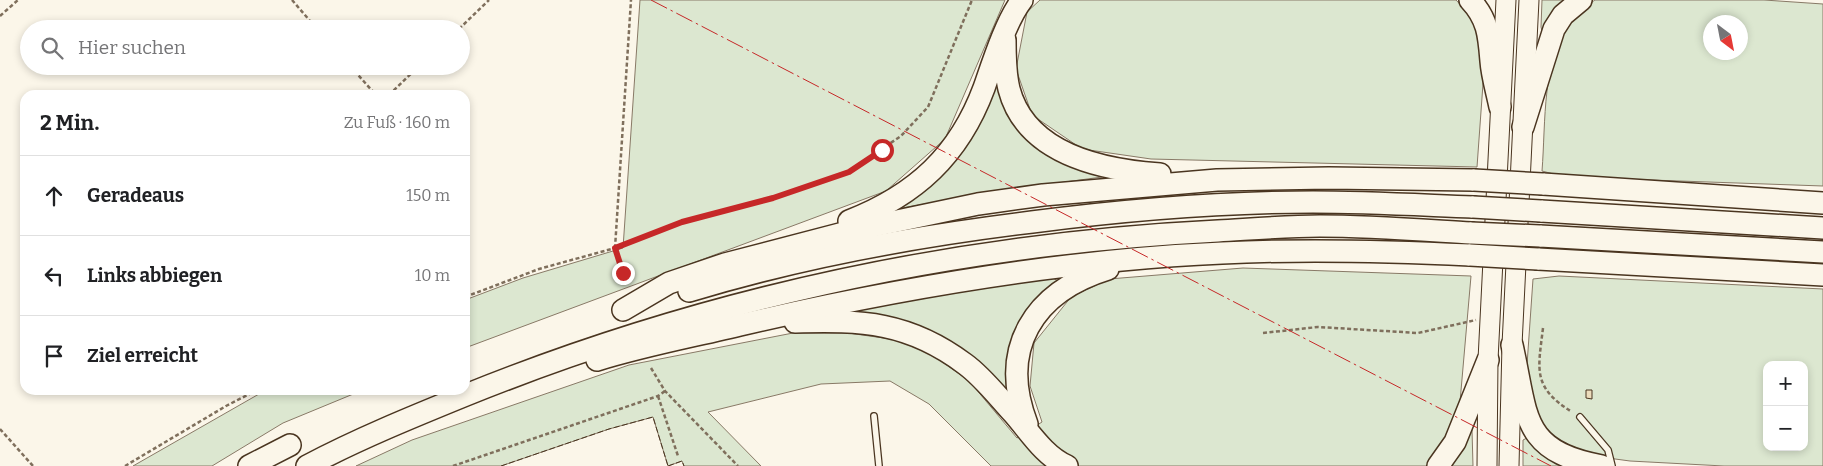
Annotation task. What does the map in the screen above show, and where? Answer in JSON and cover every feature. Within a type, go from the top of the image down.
[{"type":"highway","points":[[801,242],[893,202],[934,169],[949,152],[970,120],[1005,35],[1022,0]]},
{"type":"highway","points":[[1470,0],[1480,15],[1491,43],[1491,61],[1500,107]]},
{"type":"highway","points":[[1487,466],[1488,360],[1506,0]]},
{"type":"highway","points":[[1509,466],[1512,345],[1529,0]]},
{"type":"highway","points":[[1523,127],[1554,29],[1563,15],[1581,0]]},
{"type":"highway","points":[[1005,35],[1005,65],[1010,91],[1022,116],[1048,143],[1073,156],[1116,168],[1217,180]]},
{"type":"highway","points":[[1823,203],[1474,180],[1217,180],[1052,194],[978,204],[915,216],[801,242],[725,264],[669,283],[623,310],[771,268],[894,242],[1079,216],[1164,208],[1313,202],[1473,207],[1823,228]]},
{"type":"highway","points":[[470,394],[610,341],[726,306],[872,272],[1015,249],[1101,238],[1320,226],[1823,252]]},
{"type":"highway","points":[[514,376],[553,373],[616,354],[750,323],[930,286],[1079,265],[1145,258],[1316,250],[1470,255],[1823,275]]},
{"type":"highway","points":[[1031,434],[1020,406],[1016,375],[1023,337],[1036,313],[1046,302],[1068,286],[1092,274],[1145,258]]},
{"type":"highway","points":[[750,323],[839,321],[872,323],[906,331],[935,344],[966,365],[1046,452],[1067,466]]},
{"type":"highway","points":[[1512,345],[1533,431],[1542,442],[1558,453],[1602,466]]},
{"type":"highway","points":[[1438,466],[1455,442],[1488,360]]},
{"type":"highway","points":[[306,466],[410,418],[467,395]]},
{"type":"highway","points":[[249,466],[290,445]]},
{"type":"lane","points":[[874,416],[879,466]]},
{"type":"lane","points":[[1580,417],[1608,450],[1612,466]]},
{"type":"path","points":[[0,16],[18,0]]},
{"type":"path","points":[[292,0],[309,20]]},
{"type":"path","points":[[468,20],[489,0]]},
{"type":"path","points":[[623,273],[615,248],[631,0]]},
{"type":"path","points":[[470,295],[540,269],[615,248],[682,222],[773,198],[849,172],[902,136],[928,107],[972,0]]},
{"type":"path","points":[[358,75],[372,90]]},
{"type":"path","points":[[394,90],[410,75]]},
{"type":"path","points":[[1263,332],[1318,327],[1418,333],[1465,321],[1490,319]]},
{"type":"path","points":[[1543,328],[1538,364],[1540,379],[1548,393],[1580,417]]},
{"type":"path","points":[[651,368],[665,391],[738,466]]},
{"type":"path","points":[[453,466],[658,396],[665,391]]},
{"type":"path","points":[[125,466],[247,395]]},
{"type":"path","points":[[658,396],[678,456]]},
{"type":"path","points":[[0,429],[33,466]]},
{"type":"green space","points":[[640,0],[1005,0],[945,139],[886,191],[470,346],[470,298],[523,278],[623,248]]},
{"type":"green space","points":[[1040,0],[1456,0],[1472,17],[1486,42],[1477,167],[1151,159],[1082,149],[1032,115],[1016,69],[1027,12]]},
{"type":"green space","points":[[1542,0],[1570,0],[1542,31],[1541,27]]},
{"type":"green space","points":[[1595,0],[1764,0],[1823,4],[1823,186],[1565,177],[1542,171],[1545,112],[1550,71],[1555,51],[1563,33],[1580,10]]},
{"type":"green space","points":[[995,73],[1005,95],[1102,175],[1102,177],[991,192],[897,209]]},
{"type":"green space","points":[[1243,268],[1471,276],[1460,402],[1441,451],[1428,466],[991,466],[929,404],[890,381],[821,384],[708,412],[761,466],[684,466],[682,461],[668,466],[653,417],[609,429],[501,466],[356,466],[412,440],[629,365],[793,333],[848,333],[905,341],[936,357],[970,382],[1017,438],[1042,422],[1030,386],[1034,343],[1071,297],[1109,279]]},
{"type":"green space","points":[[1559,276],[1823,289],[1823,466],[1724,466],[1630,461],[1593,456],[1549,436],[1534,415],[1527,365],[1533,279]]},
{"type":"green space","points":[[1052,278],[1059,281],[1012,392],[1006,395],[980,370],[857,315],[855,310],[944,293]]},
{"type":"green space","points":[[257,395],[351,395],[283,423],[212,466],[133,466]]},
{"type":"green space","points":[[1469,430],[1472,430],[1473,466],[1446,466]]},
{"type":"green space","points":[[1527,438],[1576,466],[1523,466],[1523,440]]},
{"type":"building","points":[[1586,390],[1592,390],[1592,399],[1586,398]]},
{"type":"fence","points":[[501,466],[609,429],[653,417],[668,466]]},
{"type":"fence","points":[[668,466],[682,461],[684,466]]},
{"type":"power","points":[[651,0],[1551,466]]},
{"type":"route","points":[[623,273],[615,248],[682,222],[773,198],[849,172],[882,150]]}]
